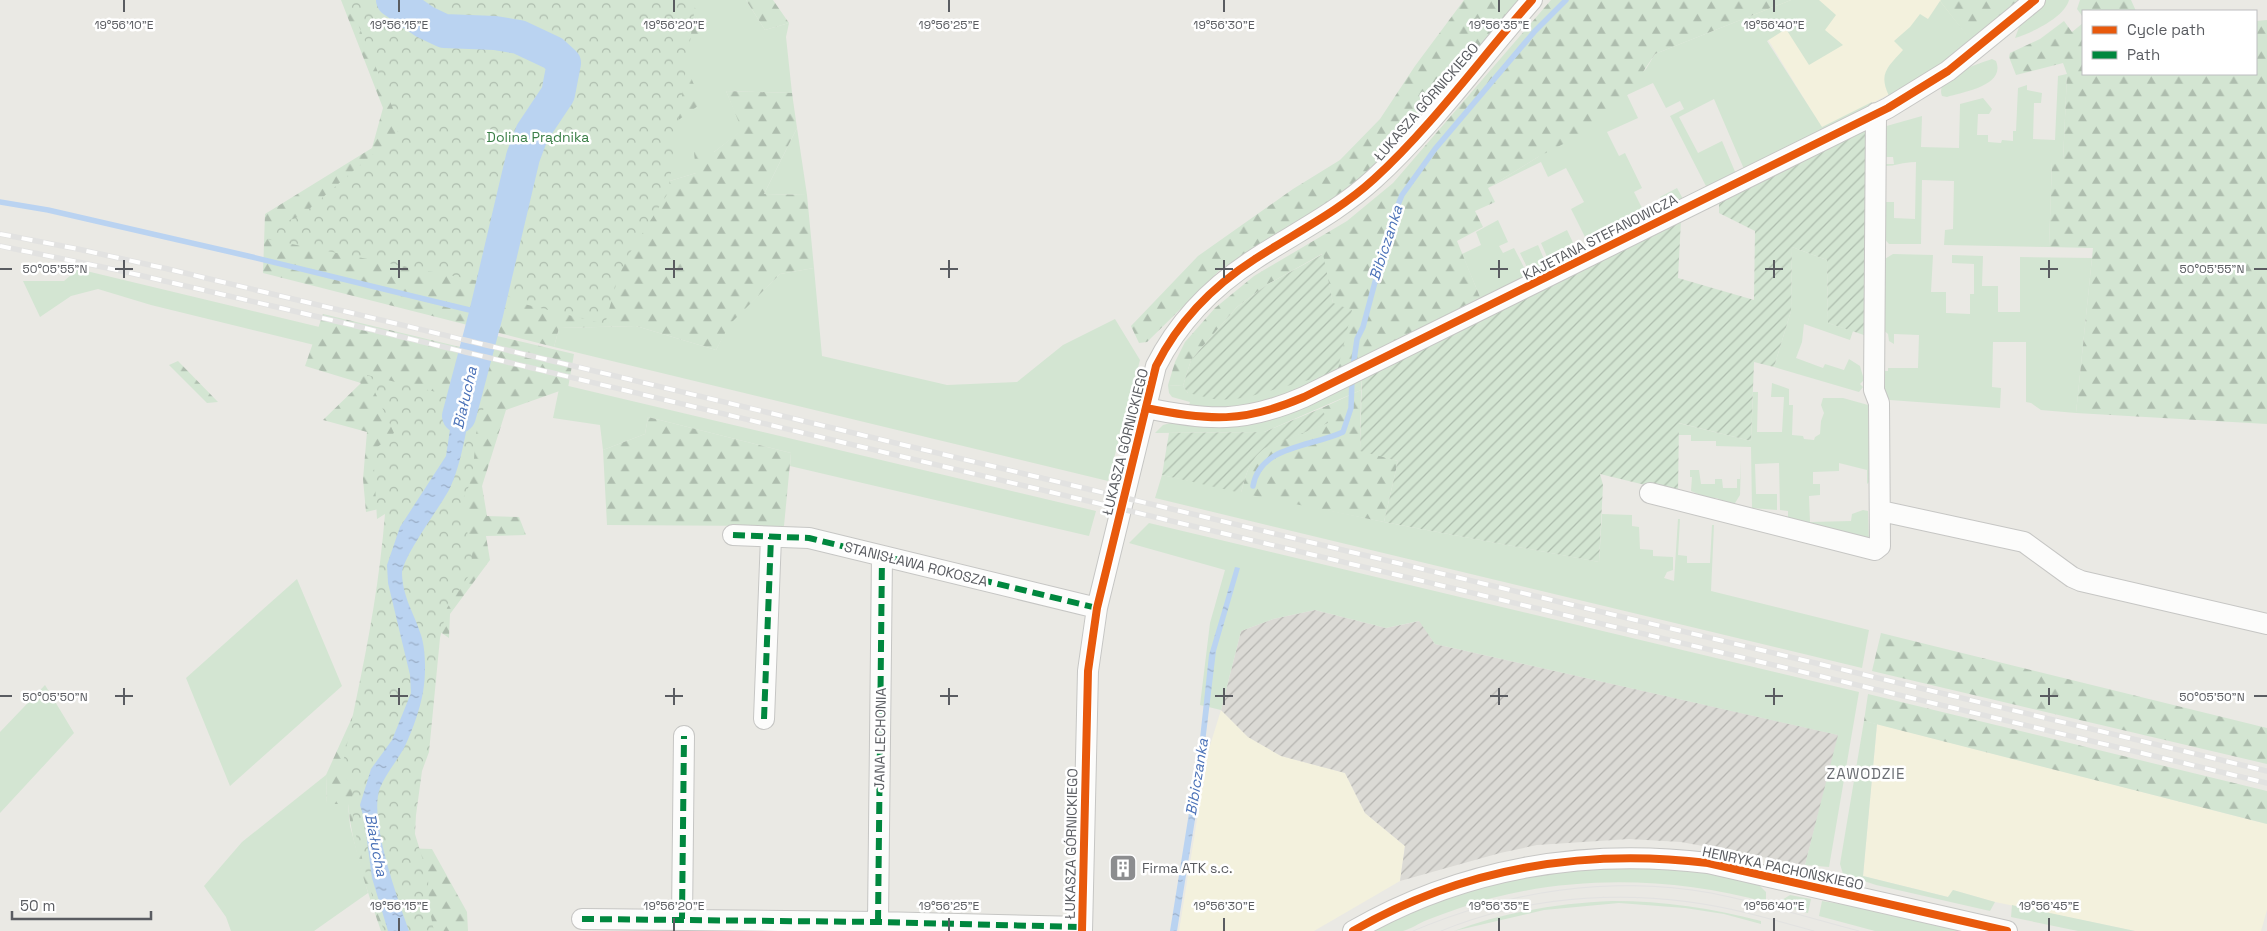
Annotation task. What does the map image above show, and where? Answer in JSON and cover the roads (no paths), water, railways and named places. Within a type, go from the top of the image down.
[{"type":"street","name":"ŁUKASZA GÓRNICKIEGO","points":[[1082,929],[1088,671],[1097,608],[1156,366],[1168,342],[1190,314],[1216,289],[1253,260],[1342,206],[1374,179],[1414,139],[1532,0]]},
{"type":"street","name":"KAJETANA STEFANOWICZA","points":[[1146,408],[1184,416],[1225,419],[1272,410],[1364,369],[1876,114],[1918,91],[1948,71],[2034,0]]},
{"type":"street","points":[[1650,493],[1875,550],[1878,549],[1882,542],[1879,403],[1874,390],[1876,114]]},
{"type":"street","points":[[1881,510],[2024,542],[2072,577],[2081,581],[2267,624]]},
{"type":"street","name":"STANISŁAWA ROKOSZA","points":[[733,536],[809,538],[1097,608]]},
{"type":"street","points":[[764,719],[771,537]]},
{"type":"street","name":"JANA LECHONIA","points":[[878,922],[882,556]]},
{"type":"street","points":[[682,919],[684,736]]},
{"type":"street","name":"HENRYKA PACHOŃSKIEGO","points":[[1353,931],[1413,900],[1469,880],[1541,864],[1617,857],[1708,863],[2007,931]]},
{"type":"street","points":[[582,919],[878,922],[1082,929]]},
{"type":"water","points":[[464,371],[483,372],[473,401],[456,474],[450,488],[408,556],[402,574],[407,598],[423,641],[425,671],[422,699],[413,726],[402,751],[380,788],[377,802],[381,838],[386,859],[409,931],[388,931],[372,878],[364,818],[360,805],[371,769],[392,740],[411,693],[410,675],[388,583],[387,565],[400,527],[446,456],[452,416]]},
{"type":"water","points":[[1235,567],[1240,568],[1216,651],[1198,801],[1177,931],[1170,931],[1198,757],[1209,655]]},
{"type":"waterway","name":"Białucha","points":[[393,0],[425,22],[444,31],[495,33],[519,37],[553,53],[564,63],[558,94],[532,133],[523,157],[486,314],[459,416]]},
{"type":"waterway","name":"Bibiczanka","points":[[1353,367],[1357,339],[1363,327],[1391,222],[1402,195],[1435,149],[1535,31],[1566,0]]},
{"type":"waterway","points":[[0,202],[48,210],[248,256],[486,314]]},
{"type":"waterway","name":"Bibiczanka","points":[[1253,486],[1258,473],[1266,462],[1276,455],[1343,432],[1351,408],[1352,379]]},
{"type":"tram line","points":[[1413,931],[1449,917],[1522,897],[1559,890],[1635,886],[1711,893],[1859,931]]},
{"type":"tram line","points":[[1441,931],[1504,910],[1537,904],[1604,897],[1670,900],[1717,906],[1814,931]]},
{"type":"railway","points":[[0,234],[168,269],[2267,771]]},
{"type":"railway","points":[[0,246],[117,270],[281,308],[2267,783]]},
{"type":"place","name":"Firma ATK s.c.","points":[[1123,868]]},
{"type":"district","name":"ZAWODZIE","points":[[1866,774]]},
{"type":"park label","name":"Dolina Prądnika","points":[[538,137]]}]
